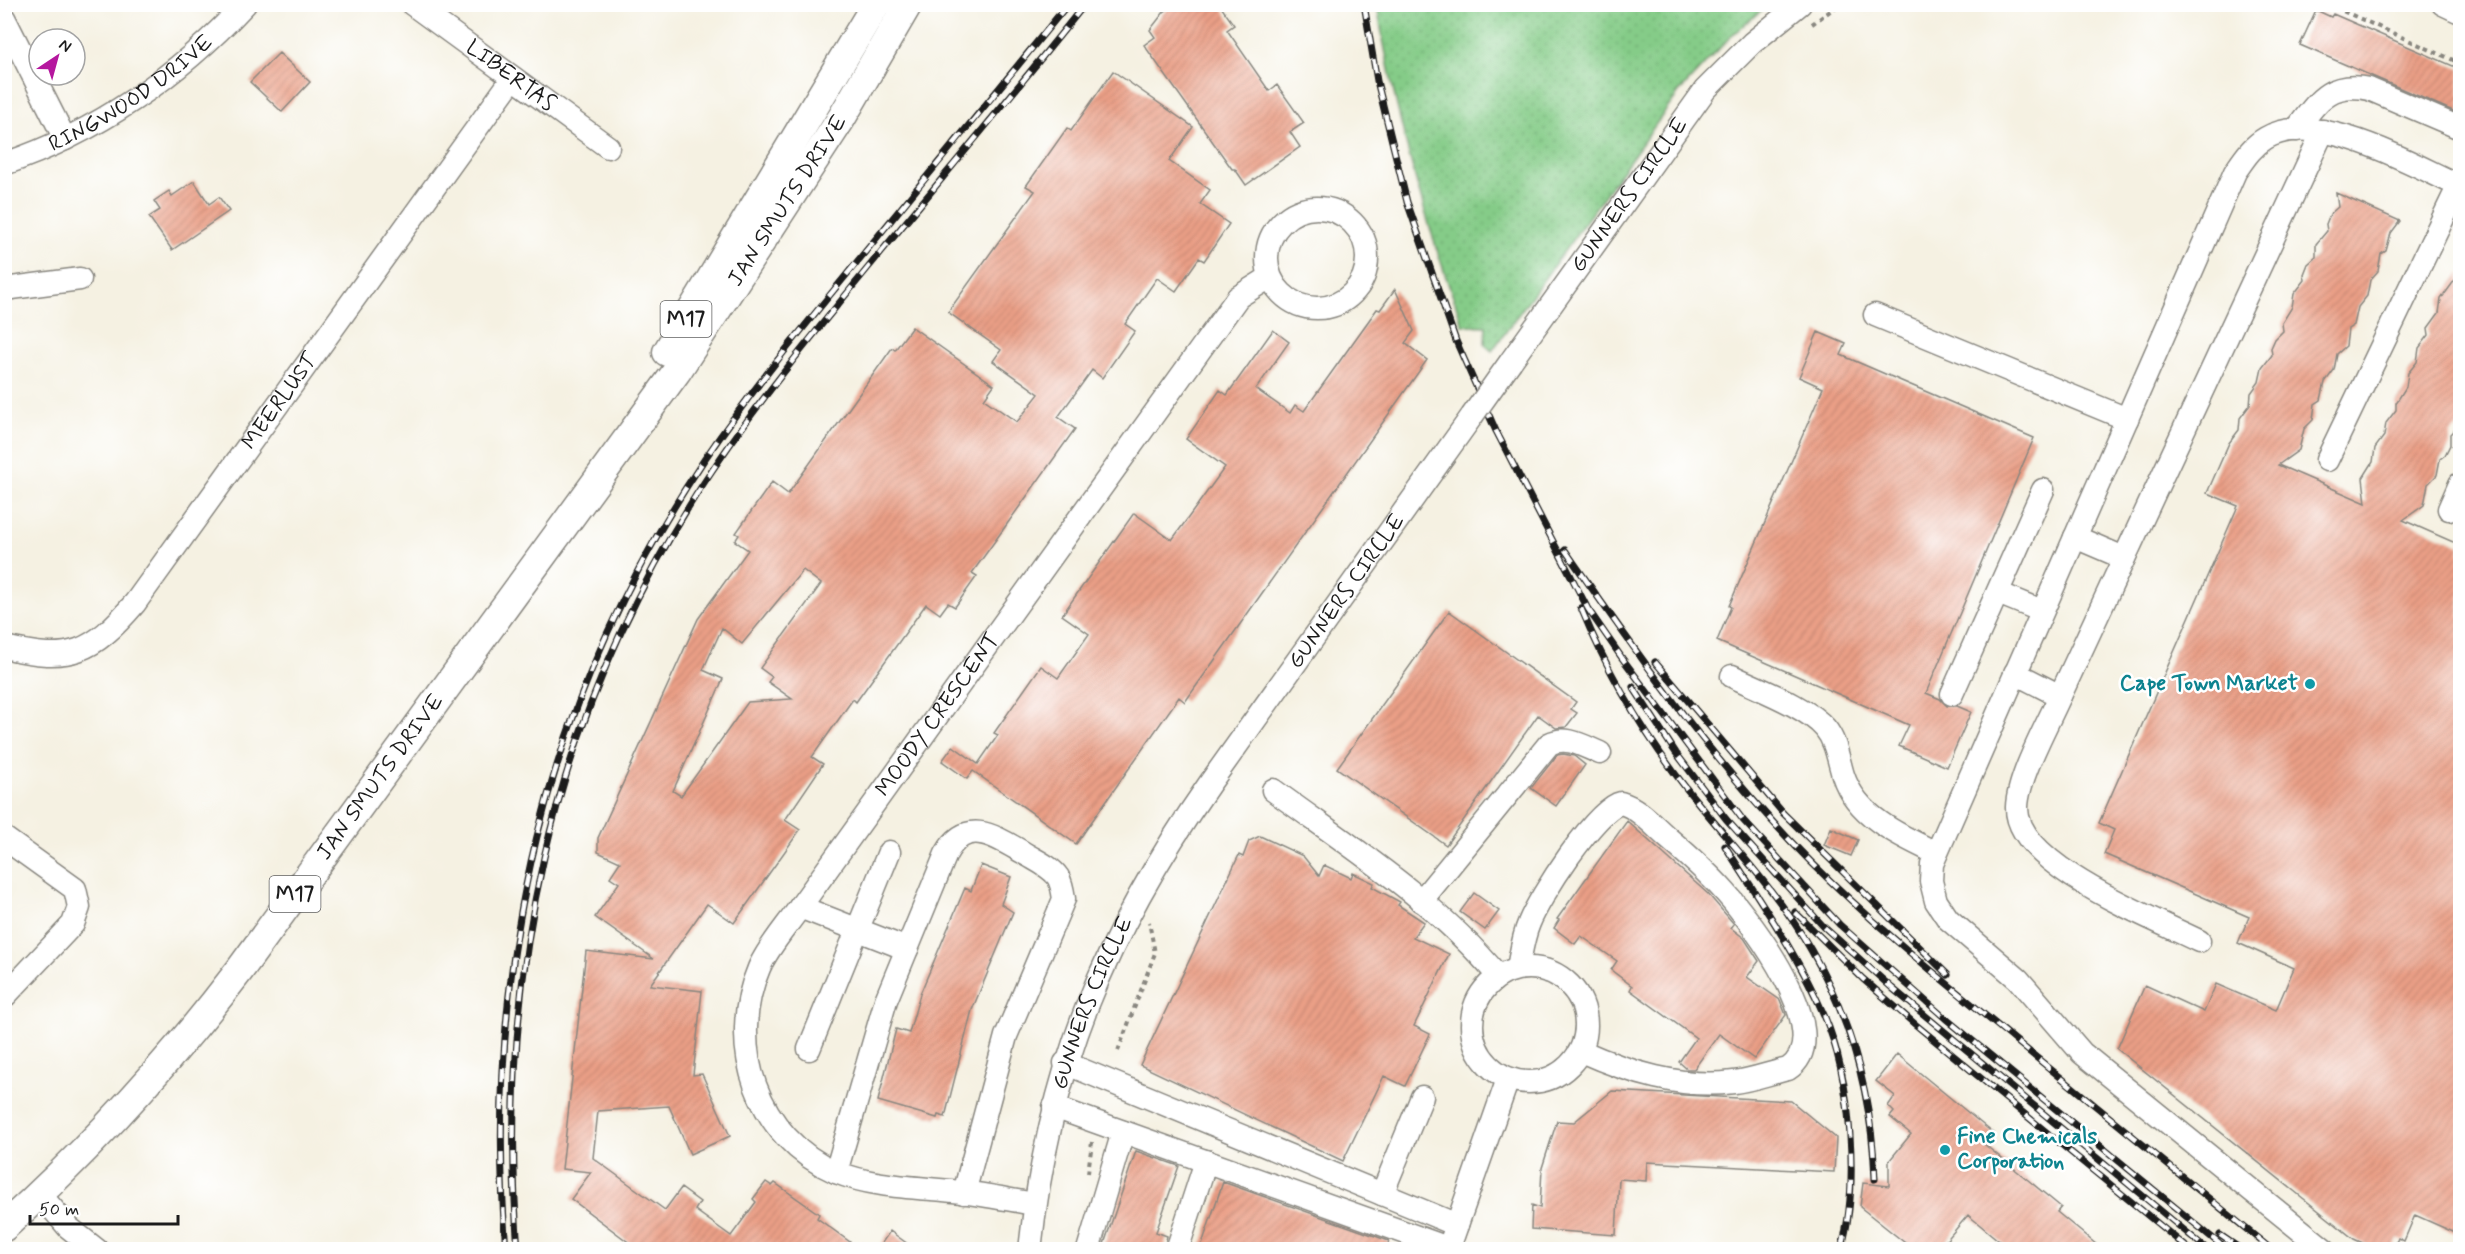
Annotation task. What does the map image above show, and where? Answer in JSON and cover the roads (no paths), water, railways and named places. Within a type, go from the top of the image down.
[{"type":"main road","name":"JAN SMUTS DRIVE","points":[[4,1227],[104,1132],[207,1013],[677,371],[841,119],[898,9]]},
{"type":"street","name":"RINGWOOD DRIVE","points":[[4,164],[65,139],[122,108],[185,63],[245,4]]},
{"type":"street","name":"LIBERTAS","points":[[412,4],[608,147]]},
{"type":"street","name":"GUNNERS CIRCLE","points":[[1030,1250],[1035,1204],[1065,1063],[1111,948],[1137,897],[1171,840],[1705,90],[1752,43],[1800,4]]},
{"type":"street","points":[[4,18],[65,139]]},
{"type":"street","name":"MEERLUST","points":[[4,647],[33,654],[86,649],[111,631],[135,603],[513,78]]},
{"type":"street","points":[[2296,129],[2327,93],[2342,87],[2354,86],[2369,89],[2460,128]]},
{"type":"street","points":[[2325,1250],[2082,1053],[2018,979],[1948,919],[1936,901],[1931,881],[1932,864],[1936,854],[2235,172],[2250,150],[2267,137],[2296,129],[2323,131],[2361,142],[2460,186],[2327,460]]},
{"type":"street","points":[[2199,941],[2062,871],[2033,846],[2020,826],[2017,808],[2021,786],[2060,696],[2323,131]]},
{"type":"street","points":[[1309,208],[1326,209],[1340,214],[1355,226],[1364,241],[1367,258],[1364,276],[1356,290],[1342,302],[1327,308],[1307,308],[1293,303],[1277,289],[1270,277],[1267,260],[1269,242],[1278,226],[1293,214],[1309,208]]},
{"type":"street","name":"MOODY CRESCENT","points":[[1035,1204],[963,1192],[885,1185],[836,1172],[794,1143],[771,1119],[757,1093],[748,1063],[744,1030],[759,966],[1238,297],[1270,277]]},
{"type":"street","points":[[4,289],[80,279]]},
{"type":"street","points":[[1875,315],[2127,418]]},
{"type":"street","points":[[2449,509],[2460,484]]},
{"type":"street","points":[[1952,694],[2043,490]]},
{"type":"street","points":[[2075,537],[2124,558]]},
{"type":"street","points":[[1998,593],[2042,611]]},
{"type":"street","points":[[2015,673],[2060,696]]},
{"type":"street","points":[[1732,676],[1810,715],[1825,728],[1833,741],[1849,790],[1859,803],[1895,833],[1936,854]]},
{"type":"street","points":[[1421,901],[1549,744],[1558,739],[1570,740],[1600,753]]},
{"type":"street","points":[[1273,790],[1421,901],[1508,972]]},
{"type":"street","points":[[1508,972],[1550,883],[1604,811],[1621,803],[1648,820],[1702,868],[1732,900],[1765,944],[1788,986],[1803,1021],[1804,1045],[1795,1064],[1788,1069],[1735,1082],[1676,1082],[1617,1067],[1581,1051]]},
{"type":"street","points":[[836,1172],[886,1000],[946,854],[953,842],[963,836],[975,832],[990,833],[1047,866],[1057,876],[1064,899],[1057,921],[1006,1036],[963,1192]]},
{"type":"street","points":[[4,838],[60,875],[75,889],[79,907],[73,924],[4,997]]},
{"type":"street","points":[[809,1049],[889,852]]},
{"type":"street","points":[[800,907],[907,949]]},
{"type":"street","points":[[1539,968],[1559,976],[1575,990],[1585,1009],[1587,1030],[1581,1051],[1568,1068],[1550,1079],[1529,1083],[1508,1079],[1490,1068],[1477,1051],[1471,1030],[1473,1009],[1482,990],[1508,972],[1539,968]]},
{"type":"street","points":[[1065,1063],[1457,1225]]},
{"type":"street","points":[[1054,1107],[1448,1249],[1508,1079]]},
{"type":"street","points":[[1382,1194],[1422,1096]]},
{"type":"street","points":[[1088,1250],[1124,1132]]},
{"type":"street","points":[[1178,1250],[1206,1161]]},
{"type":"street","points":[[40,1194],[68,1227],[97,1250]]},
{"type":"railway","points":[[506,1250],[501,1144],[505,1040],[517,938],[537,837],[565,739],[603,643],[649,550],[704,460],[741,408],[820,307],[1068,4]]},
{"type":"railway","points":[[518,1250],[514,1149],[516,1050],[526,953],[544,858],[570,764],[603,673],[645,583],[696,495],[739,432],[785,370],[1085,4]]},
{"type":"railway","points":[[1364,4],[1377,81],[1407,202],[1456,341],[1496,431],[1588,609],[1743,820],[1840,925],[1945,1018],[2227,1250]]},
{"type":"railway","points":[[1565,550],[1681,712],[1744,789],[1811,862],[1860,909],[1937,975],[2272,1250]]},
{"type":"railway","points":[[1581,608],[1614,678],[1655,746],[1686,788],[1752,866],[1783,907],[1798,928],[1825,977],[1838,1004],[1857,1060],[1870,1119],[1875,1179]]},
{"type":"railway","points":[[1655,662],[1783,813],[1948,975]]},
{"type":"railway","points":[[1633,687],[1676,753],[1726,819],[1824,927],[1892,988],[2208,1250]]},
{"type":"railway","points":[[1725,846],[1802,971],[1824,1015],[1833,1041],[1841,1069],[1850,1132],[1850,1195],[1841,1250]]},
{"type":"railway","points":[[1795,912],[1863,979],[1916,1025],[2190,1250]]},
{"type":"railway","points":[[2220,1235],[2242,1250]]},
{"type":"place","name":"Cape Town Market","points":[[2310,684]]},
{"type":"place","name":"Fine Chemicals Corporation","points":[[1945,1150]]}]
